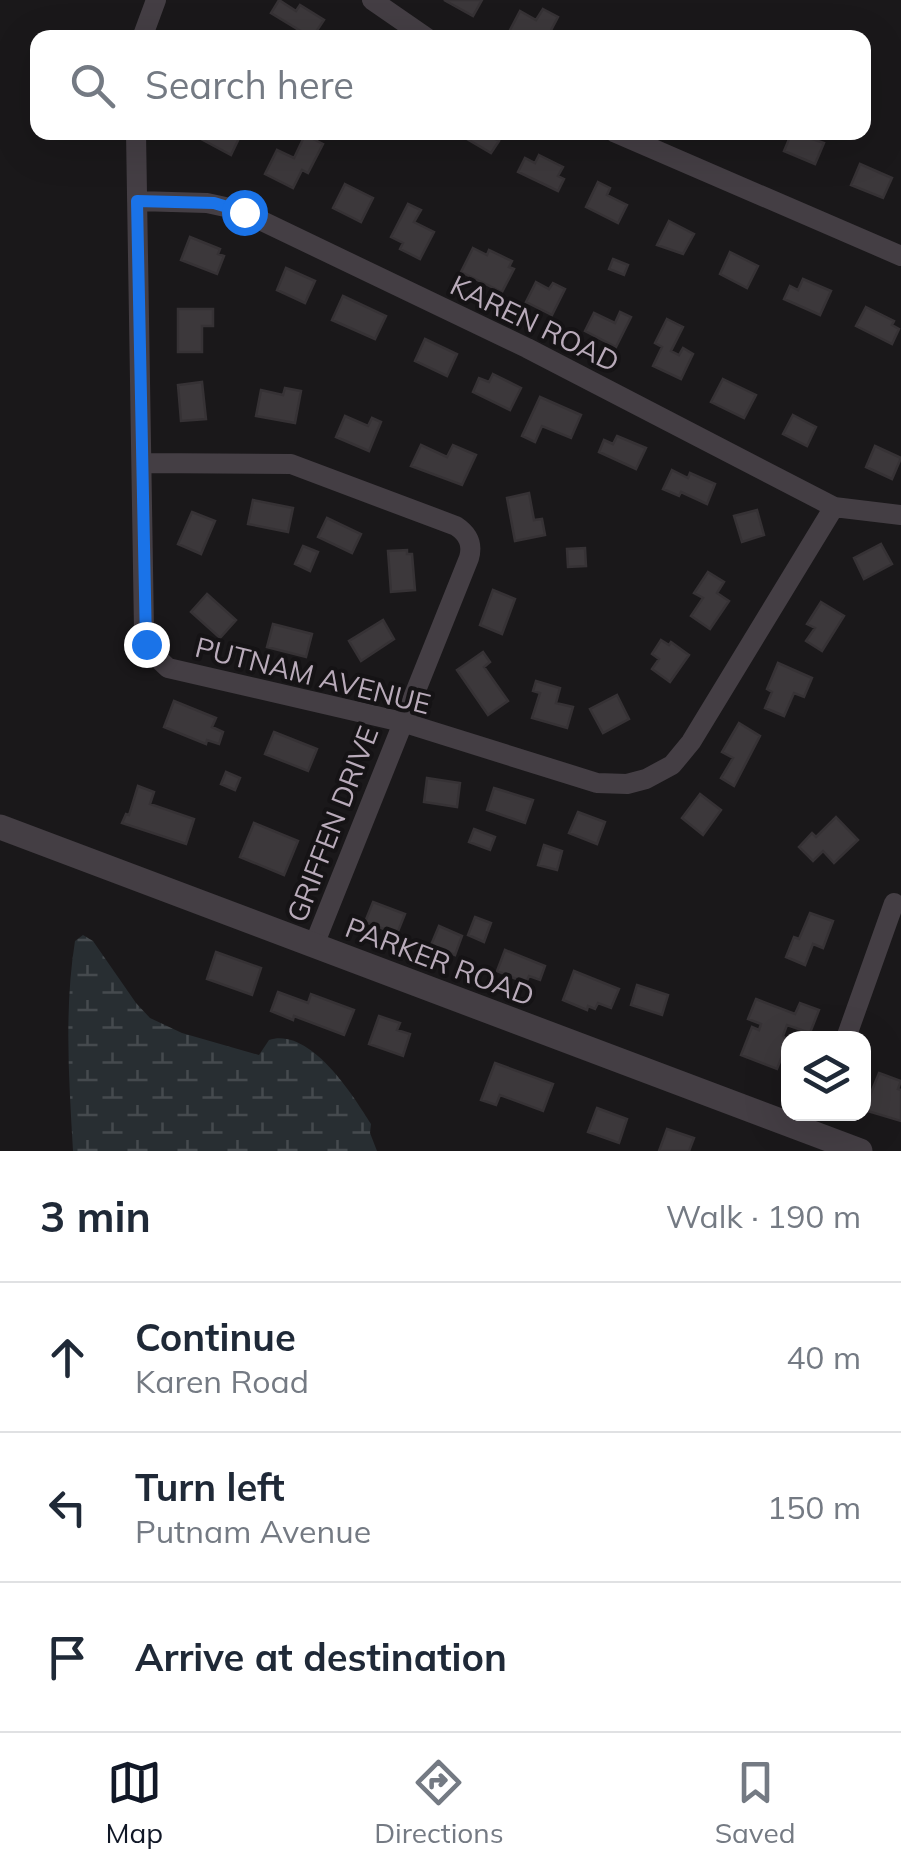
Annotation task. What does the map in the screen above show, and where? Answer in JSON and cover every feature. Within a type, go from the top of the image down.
[{"type":"street","points":[[145,30],[156,0]]},
{"type":"street","points":[[372,0],[415,30]]},
{"type":"street","name":"PUTNAM AVENUE","points":[[136,140],[144,630],[156,660],[176,670],[402,722],[597,783],[627,784],[655,775],[679,758],[691,742],[834,506]]},
{"type":"street","points":[[633,140],[901,256]]},
{"type":"street","name":"KAREN ROAD","points":[[137,201],[214,203],[244,212],[527,348],[834,506],[901,514]]},
{"type":"street","name":"GRIFFEN DRIVE","points":[[143,463],[291,464],[336,478],[465,533],[470,543],[469,558],[314,945]]},
{"type":"street","name":"PARKER ROAD","points":[[0,827],[314,945],[815,1124],[860,1151]]},
{"type":"street","points":[[848,1031],[894,903]]},
{"type":"green space","points":[[83,935],[93,941],[150,1018],[182,1033],[259,1055],[269,1040],[284,1039],[315,1053],[342,1081],[371,1124],[377,1151],[73,1151],[69,993],[75,941]]},
{"type":"building","points":[[279,0],[296,11],[300,5],[324,20],[317,30],[299,30],[271,13]]},
{"type":"building","points":[[444,0],[482,0],[473,16]]},
{"type":"building","points":[[543,9],[558,17],[551,30],[510,30],[520,11],[536,20]]},
{"type":"building","points":[[203,140],[238,140],[231,155]]},
{"type":"building","points":[[303,140],[323,144],[308,173],[302,170],[293,188],[265,174],[277,150],[294,158]]},
{"type":"building","points":[[469,140],[499,141],[491,153]]},
{"type":"building","points":[[789,140],[824,143],[815,164],[784,151]]},
{"type":"building","points":[[539,155],[563,167],[558,176],[564,179],[558,191],[518,172],[525,158],[535,163]]},
{"type":"building","points":[[860,164],[892,178],[883,198],[851,185]]},
{"type":"building","points":[[598,182],[610,188],[607,195],[627,205],[618,223],[586,207]]},
{"type":"building","points":[[345,184],[373,198],[361,222],[333,208]]},
{"type":"building","points":[[408,204],[421,210],[414,222],[434,232],[420,259],[400,249],[403,243],[391,237]]},
{"type":"building","points":[[669,221],[694,234],[683,254],[657,245]]},
{"type":"building","points":[[190,237],[220,249],[218,254],[224,256],[217,274],[181,260]]},
{"type":"building","points":[[473,248],[487,255],[489,250],[512,261],[509,267],[514,269],[502,292],[461,272]]},
{"type":"building","points":[[730,252],[758,266],[747,288],[720,274]]},
{"type":"building","points":[[613,259],[628,265],[624,275],[609,269]]},
{"type":"building","points":[[286,268],[315,281],[305,303],[277,290]]},
{"type":"building","points":[[803,279],[831,291],[820,315],[784,299],[790,286],[798,290]]},
{"type":"building","points":[[536,282],[549,289],[553,283],[565,289],[552,315],[526,302]]},
{"type":"building","points":[[343,296],[386,316],[375,339],[332,320]]},
{"type":"building","points":[[866,307],[894,321],[892,325],[899,329],[892,344],[856,326]]},
{"type":"building","points":[[178,309],[213,309],[213,326],[202,326],[202,352],[178,352]]},
{"type":"building","points":[[620,312],[631,317],[616,347],[585,331],[594,313],[615,323]]},
{"type":"building","points":[[667,319],[683,327],[671,351],[679,355],[683,348],[693,354],[681,379],[653,366],[662,347],[655,343]]},
{"type":"building","points":[[425,339],[457,354],[447,376],[415,361]]},
{"type":"building","points":[[493,374],[521,388],[510,410],[473,392],[479,378],[489,382]]},
{"type":"building","points":[[723,379],[756,395],[744,418],[711,402]]},
{"type":"building","points":[[202,382],[206,419],[181,421],[178,385]]},
{"type":"building","points":[[285,388],[301,391],[295,423],[256,416],[261,390],[283,395]]},
{"type":"building","points":[[540,397],[581,415],[571,438],[542,426],[535,442],[522,436]]},
{"type":"building","points":[[793,415],[816,427],[807,446],[783,434]]},
{"type":"building","points":[[345,416],[368,426],[372,418],[381,422],[369,451],[336,437]]},
{"type":"building","points":[[617,436],[646,448],[636,469],[599,452],[604,440],[613,444]]},
{"type":"building","points":[[421,445],[447,457],[453,445],[476,455],[462,485],[411,466]]},
{"type":"building","points":[[875,446],[901,458],[892,479],[866,467]]},
{"type":"building","points":[[672,470],[715,484],[707,504],[663,489]]},
{"type":"building","points":[[529,493],[534,520],[542,519],[545,535],[515,541],[507,498]]},
{"type":"building","points":[[253,500],[293,508],[288,532],[248,524]]},
{"type":"building","points":[[757,510],[764,535],[742,542],[734,516]]},
{"type":"building","points":[[192,512],[215,521],[201,554],[178,544]]},
{"type":"building","points":[[327,518],[361,534],[352,553],[318,537]]},
{"type":"building","points":[[881,544],[892,564],[864,579],[854,558]]},
{"type":"building","points":[[303,546],[318,552],[310,571],[295,564]]},
{"type":"building","points":[[585,548],[586,566],[568,567],[567,549]]},
{"type":"building","points":[[407,550],[407,554],[412,554],[415,590],[391,592],[388,551]]},
{"type":"building","points":[[708,572],[724,582],[717,593],[729,601],[710,629],[691,616],[703,598],[694,593]]},
{"type":"building","points":[[493,590],[515,599],[502,634],[480,625]]},
{"type":"building","points":[[207,594],[236,620],[220,638],[191,612]]},
{"type":"building","points":[[821,602],[844,616],[822,651],[806,641],[815,628],[807,624]]},
{"type":"building","points":[[383,620],[394,639],[361,661],[349,641]]},
{"type":"building","points":[[273,624],[312,634],[306,657],[267,647]]},
{"type":"building","points":[[661,640],[689,655],[670,682],[652,669],[659,659],[652,654]]},
{"type":"building","points":[[483,652],[490,662],[484,667],[508,701],[488,715],[457,670]]},
{"type":"building","points":[[778,663],[812,678],[804,697],[794,693],[784,716],[765,708],[772,692],[767,689]]},
{"type":"building","points":[[536,681],[560,688],[556,703],[573,707],[567,728],[532,718],[540,693],[533,691]]},
{"type":"building","points":[[617,695],[629,719],[603,733],[590,709]]},
{"type":"building","points":[[174,701],[216,718],[212,727],[223,732],[219,744],[207,740],[206,744],[164,727]]},
{"type":"building","points":[[739,723],[760,736],[734,786],[721,778],[733,758],[722,752]]},
{"type":"building","points":[[274,732],[317,749],[308,771],[265,754]]},
{"type":"building","points":[[226,772],[240,778],[235,790],[221,784]]},
{"type":"building","points":[[427,778],[460,783],[457,807],[424,802]]},
{"type":"building","points":[[138,786],[154,792],[150,804],[194,819],[186,844],[122,823],[129,815]]},
{"type":"building","points":[[494,788],[533,800],[525,823],[487,810]]},
{"type":"building","points":[[700,794],[721,810],[703,835],[682,818]]},
{"type":"building","points":[[578,812],[605,822],[597,844],[569,833]]},
{"type":"building","points":[[836,817],[858,840],[834,863],[823,851],[813,861],[799,847]]},
{"type":"building","points":[[254,823],[298,841],[284,875],[240,857]]},
{"type":"building","points":[[474,829],[495,837],[490,850],[469,842]]},
{"type":"building","points":[[544,845],[562,851],[557,870],[538,865]]},
{"type":"building","points":[[373,902],[405,914],[397,934],[365,922]]},
{"type":"building","points":[[810,913],[833,921],[823,948],[813,944],[805,965],[786,957]]},
{"type":"building","points":[[475,917],[491,923],[484,942],[468,935]]},
{"type":"building","points":[[439,926],[462,936],[455,955],[431,945]]},
{"type":"building","points":[[505,950],[545,966],[540,980],[529,976],[526,983],[497,971]]},
{"type":"building","points":[[216,952],[261,968],[252,995],[207,979]]},
{"type":"building","points":[[574,971],[619,989],[611,1008],[598,1003],[595,1009],[588,1006],[587,1010],[563,1000]]},
{"type":"building","points":[[637,985],[668,995],[662,1015],[631,1005]]},
{"type":"building","points":[[278,992],[308,1003],[311,994],[354,1010],[344,1035],[271,1011]]},
{"type":"building","points":[[756,999],[795,1014],[800,1003],[819,1010],[811,1031],[787,1025],[781,1031],[777,1069],[741,1055],[752,1027],[759,1030],[761,1024],[748,1019]]},
{"type":"building","points":[[379,1016],[400,1023],[397,1030],[410,1034],[403,1056],[369,1044]]},
{"type":"building","points":[[495,1063],[553,1084],[543,1111],[500,1095],[496,1105],[481,1100]]},
{"type":"building","points":[[879,1073],[901,1081],[901,1121],[871,1112],[871,1093]]},
{"type":"building","points":[[597,1108],[627,1119],[619,1143],[588,1132]]},
{"type":"building","points":[[667,1129],[694,1138],[689,1151],[659,1151]]},
{"type":"route","points":[[146,644],[137,201],[214,203],[244,212]]}]
